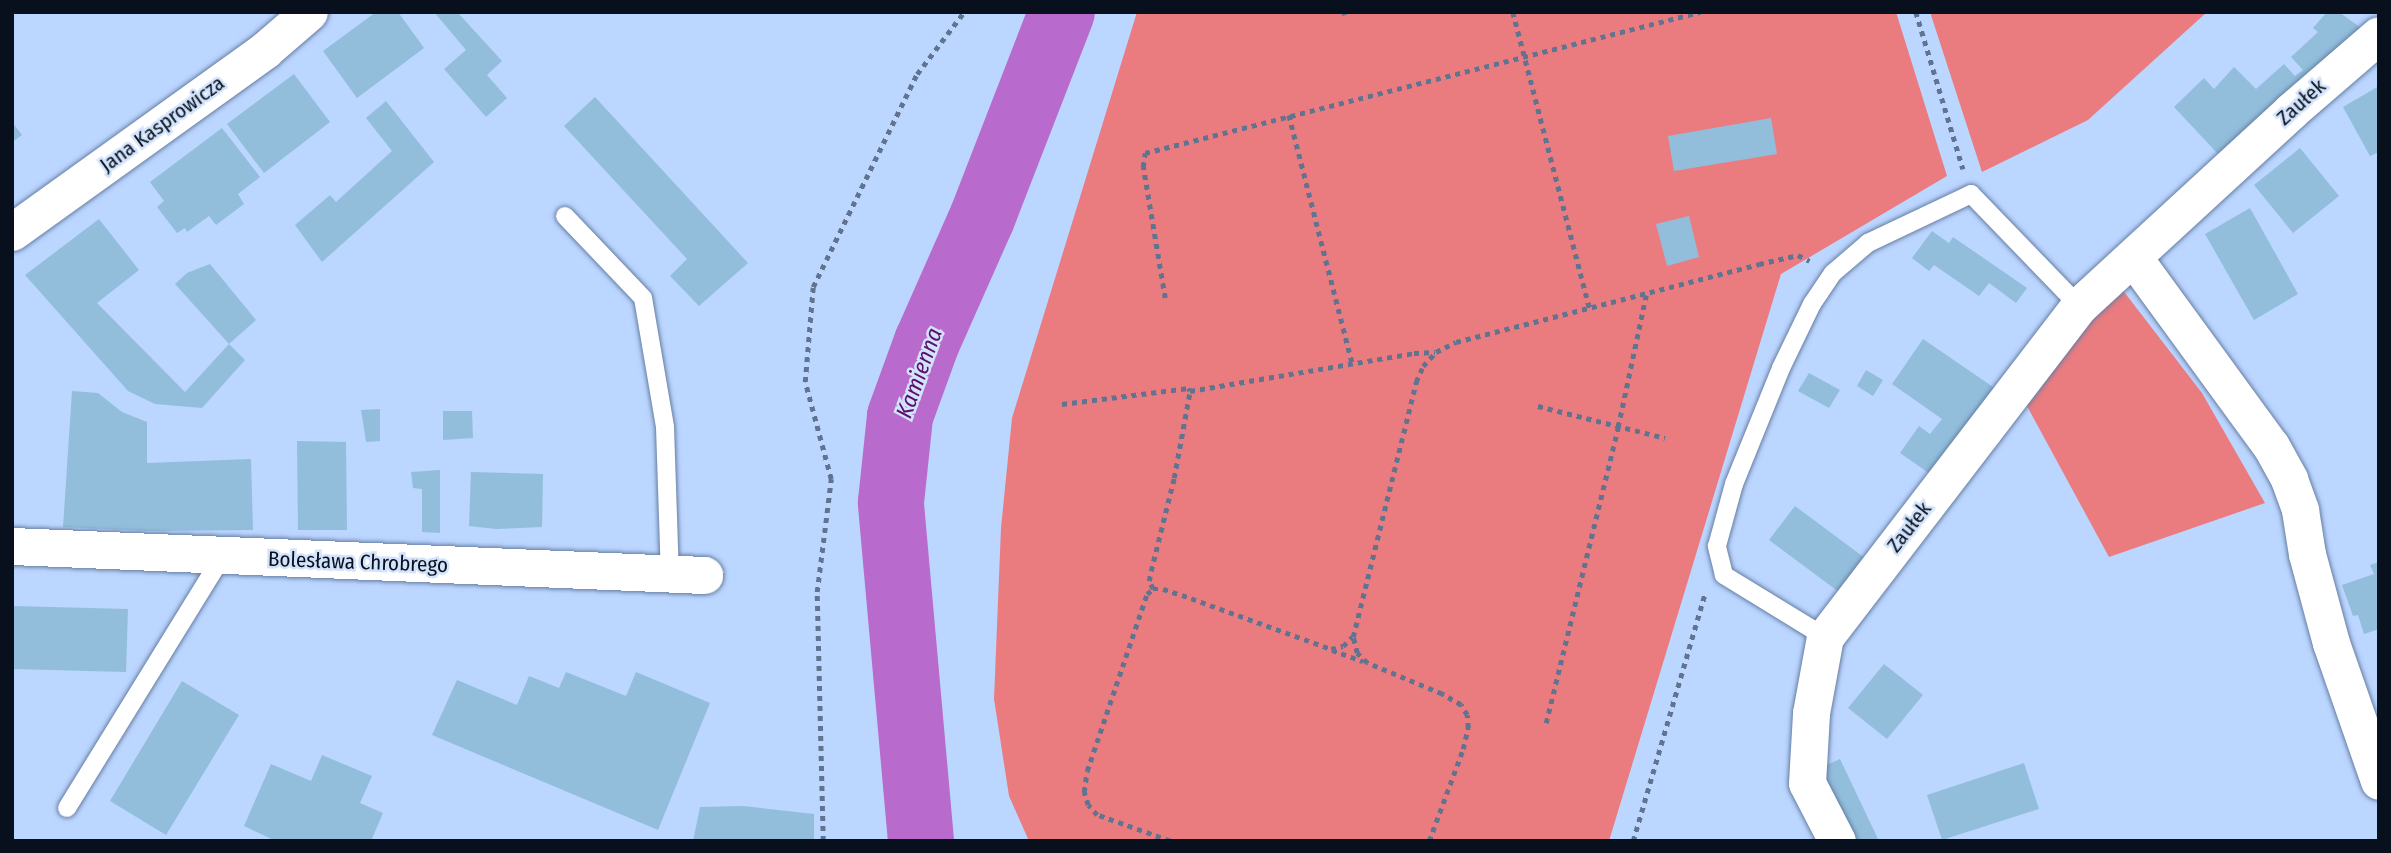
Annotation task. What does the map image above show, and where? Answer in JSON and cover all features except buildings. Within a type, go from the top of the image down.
[{"type":"street","name":"Jana Kasprowicza","points":[[12,232],[265,50],[309,12]]},
{"type":"street","name":"Zaułek","points":[[1837,841],[1807,783],[1811,713],[1825,636],[2079,306],[2291,111],[2379,35]]},
{"type":"street","points":[[2133,257],[2272,446],[2290,480],[2300,510],[2307,554],[2332,643],[2379,781]]},
{"type":"street","name":"Bolesława Chrobrego","points":[[12,546],[222,557],[687,574]]},
{"type":"lane","points":[[1825,636],[1724,575],[1717,546],[1734,484],[1781,368],[1812,304],[1833,273],[1868,243],[1971,194],[2079,306]]},
{"type":"lane","points":[[565,216],[643,298],[687,574]]},
{"type":"lane","points":[[67,808],[222,557]]},
{"type":"path","points":[[824,841],[817,592],[831,479],[805,382],[814,287],[917,74],[964,12]]},
{"type":"path","points":[[1513,12],[1590,309]]},
{"type":"path","points":[[1164,298],[1143,167],[1144,153],[1289,115],[1526,59],[1700,12]]},
{"type":"path","points":[[1916,12],[1971,194]]},
{"type":"path","points":[[1289,115],[1352,363]]},
{"type":"path","points":[[1062,404],[1189,388],[1191,391],[1352,363],[1436,352],[1457,342],[1798,255],[1833,273]]},
{"type":"path","points":[[1546,723],[1618,427],[1646,295]]},
{"type":"path","points":[[1367,663],[1357,653],[1353,636],[1416,382],[1423,366],[1436,352]]},
{"type":"path","points":[[1153,589],[1149,581],[1174,478],[1191,391]]},
{"type":"path","points":[[1538,406],[1665,438]]},
{"type":"path","points":[[1633,841],[1710,577],[1724,575]]},
{"type":"path","points":[[1153,589],[1182,595],[1331,649],[1442,694],[1461,705],[1467,715],[1468,728],[1463,749],[1429,841]]},
{"type":"path","points":[[1153,589],[1147,594],[1135,626],[1087,771],[1084,792],[1088,805],[1097,815],[1170,841]]},
{"type":"path","points":[[1331,649],[1343,646],[1353,636]]},
{"type":"shaded area","points":[[1137,12],[1896,12],[1947,176],[1781,274],[1609,841],[1029,841],[1009,796],[994,699],[1001,528],[1012,418]]},
{"type":"shaded area","points":[[1930,12],[2207,12],[2088,120],[1982,172]]},
{"type":"shaded area","points":[[2118,284],[2202,393],[2265,503],[2109,557],[2027,406]]},
{"type":"waterway","name":"Kamienna","points":[[921,841],[891,502],[900,416],[927,342],[982,218],[1062,12]]}]
